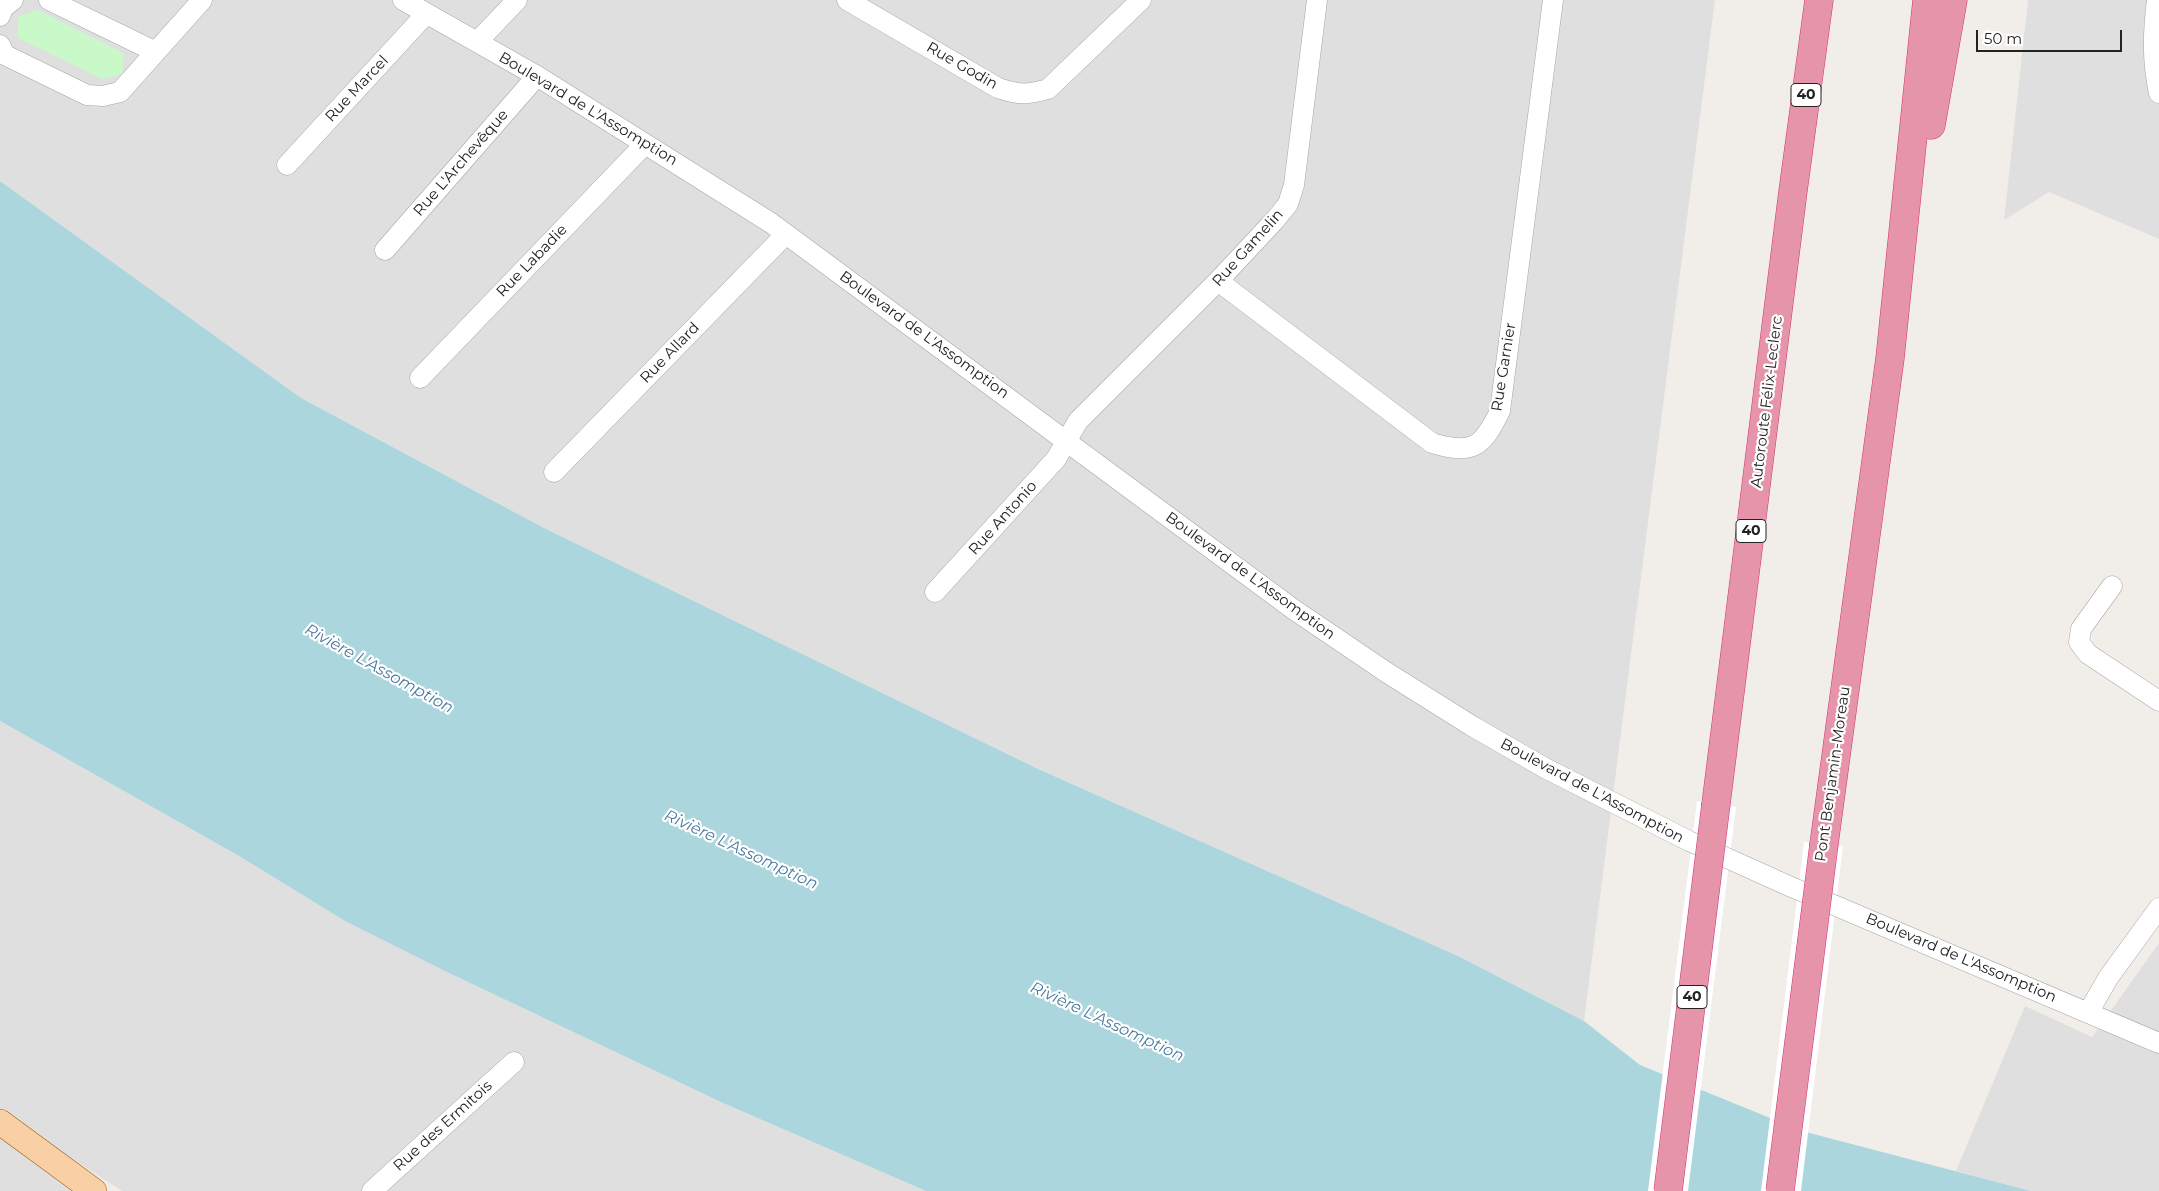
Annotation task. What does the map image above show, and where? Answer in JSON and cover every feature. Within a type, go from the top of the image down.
[{"type":"highway","points":[[1792,190],[1808,0]]},
{"type":"highway","name":"Autoroute Félix-Leclerc","points":[[1668,1191],[1792,190],[1819,0]]},
{"type":"highway","points":[[1890,358],[1927,0]]},
{"type":"highway","points":[[1890,358],[1953,0]]},
{"type":"highway","name":"Pont Benjamin-Moreau","points":[[1780,1191],[1824,844],[1890,358]]},
{"type":"main road","points":[[0,1122],[91,1190]]},
{"type":"street","points":[[0,16],[3,8],[13,0]]},
{"type":"street","points":[[49,0],[156,52]]},
{"type":"street","points":[[0,45],[5,55],[87,95],[103,96],[120,92],[202,0]]},
{"type":"street","name":"Boulevard de L'Assomption","points":[[403,0],[537,76],[786,234],[1244,573],[1342,643],[1453,715],[1545,768],[1656,826],[1737,863],[2159,1043]]},
{"type":"street","points":[[477,42],[518,0]]},
{"type":"street","name":"Rue Godin","points":[[847,0],[998,88],[1014,94],[1028,95],[1048,89],[1140,0]]},
{"type":"street","name":"Rue Gamelin","points":[[1067,441],[1078,421],[1218,281],[1288,204],[1294,185],[1317,0]]},
{"type":"street","name":"Rue Garnier","points":[[1218,281],[1432,444],[1454,450],[1470,448],[1488,435],[1500,411],[1553,0]]},
{"type":"street","points":[[2157,0],[2153,35],[2155,74],[2159,93]]},
{"type":"street","name":"Rue Marcel","points":[[287,165],[426,14]]},
{"type":"street","name":"Rue L'Archevêque","points":[[385,250],[537,76]]},
{"type":"street","name":"Rue Labadie","points":[[420,378],[645,144]]},
{"type":"street","name":"Rue Allard","points":[[554,472],[786,234]]},
{"type":"street","name":"Rue Antonio","points":[[935,592],[1029,490],[1056,459],[1067,441]]},
{"type":"street","points":[[2112,586],[2081,629],[2079,642],[2088,654],[2159,700]]},
{"type":"street","points":[[2088,1013],[2108,978],[2159,908]]},
{"type":"street","name":"Rue des Ermitois","points":[[372,1191],[514,1062]]},
{"type":"shaded area","points":[[0,0],[1715,0],[1584,1021],[1458,956],[1036,768],[544,528],[301,398],[0,181]]},
{"type":"shaded area","points":[[2028,0],[2159,0],[2159,239],[2049,192],[2004,220]]},
{"type":"shaded area","points":[[0,721],[239,856],[345,921],[449,973],[723,1103],[926,1191],[122,1191],[0,1112]]},
{"type":"shaded area","points":[[2159,943],[2159,1191],[2031,1191],[1956,1171],[2025,1006],[2092,1037]]},
{"type":"shaded area","points":[[0,1137],[80,1191],[0,1191]]},
{"type":"green space","points":[[38,10],[123,53],[123,74],[102,79],[18,38],[18,17]]},
{"type":"water","name":"Rivière L'Assomption","points":[[0,181],[301,398],[544,528],[1036,768],[1458,956],[1584,1021],[1640,1065],[1802,1131],[2031,1191],[926,1191],[723,1103],[449,973],[345,921],[239,856],[0,721]]},
{"type":"pier","points":[[1697,801],[1736,807],[1688,1191],[1648,1191]]},
{"type":"pier","points":[[1804,842],[1843,846],[1801,1191],[1761,1191]]}]
